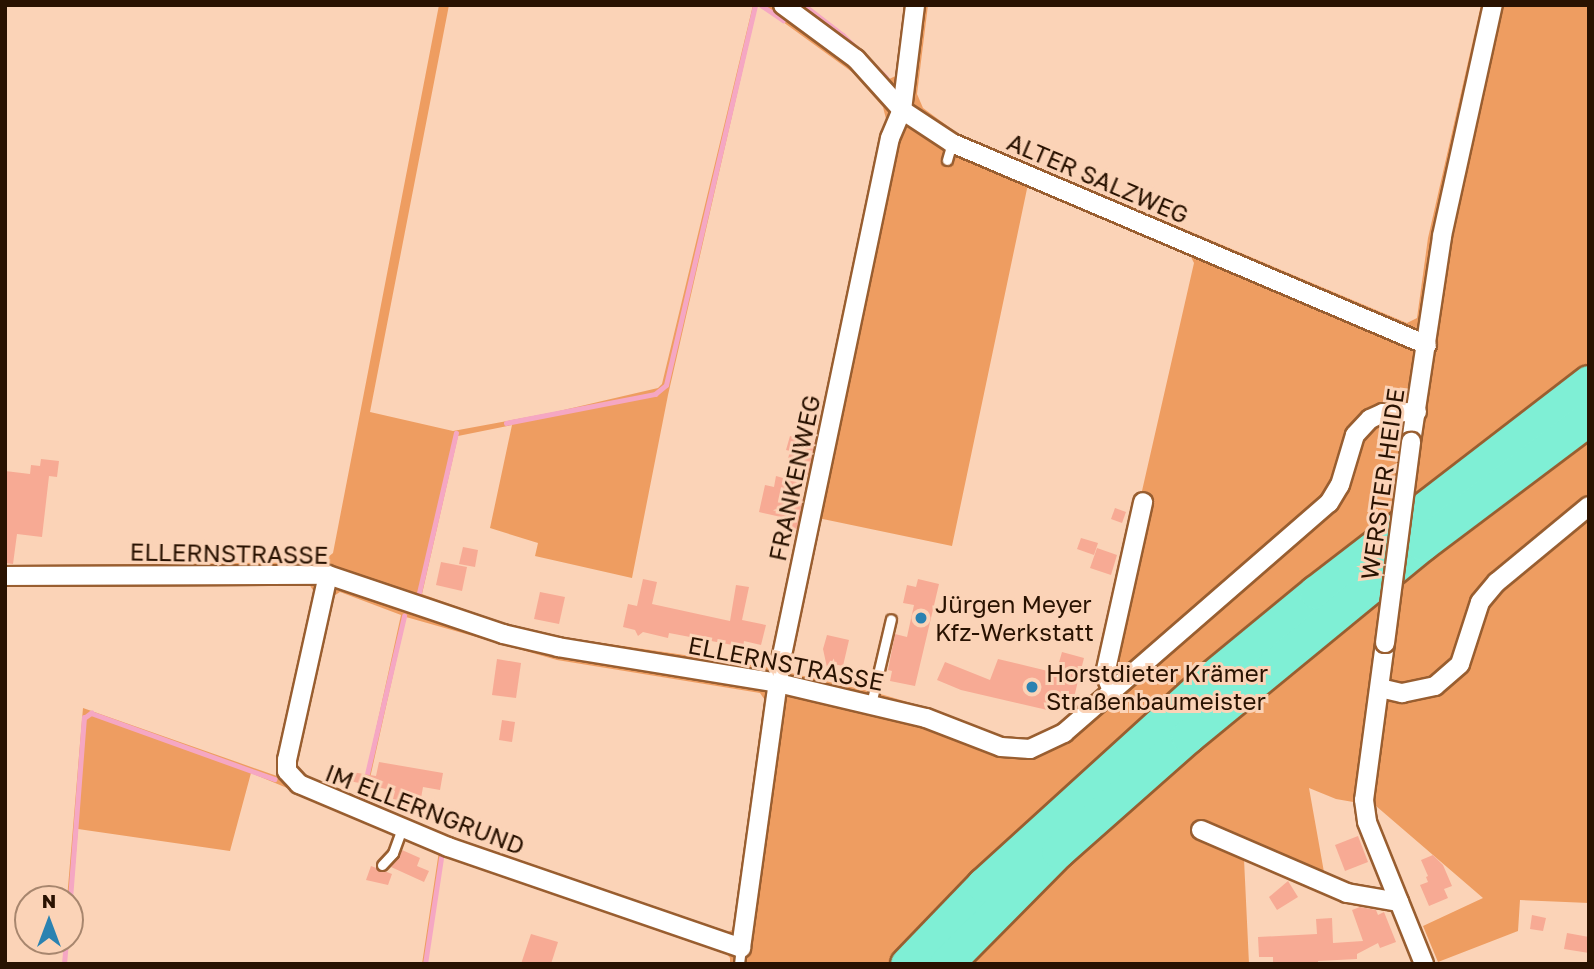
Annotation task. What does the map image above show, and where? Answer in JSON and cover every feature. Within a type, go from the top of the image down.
[{"type":"highway","points":[[907,964],[983,885],[1203,685],[1336,575],[1589,382]]},
{"type":"highway","points":[[946,964],[1058,851],[1188,736],[1411,552],[1589,418]]},
{"type":"street","name":"ALTER SALZWEG","points":[[783,5],[856,59],[902,110],[950,152],[1427,345]]},
{"type":"street","name":"FRANKENWEG","points":[[740,956],[778,683],[890,138],[902,110],[915,5]]},
{"type":"street","name":"WERSTER HEIDE","points":[[1424,964],[1367,822],[1364,800],[1411,442],[1442,236],[1493,5]]},
{"type":"street","name":"ELLERNSTRASSE","points":[[5,576],[328,575],[503,634],[558,647],[778,683],[871,704],[926,718],[1016,750],[1040,746],[1064,733],[1329,503],[1340,485],[1355,435],[1370,419],[1383,413],[1417,412]]},
{"type":"street","points":[[1112,690],[1105,674],[1143,502]]},
{"type":"street","points":[[1380,688],[1402,693],[1435,686],[1460,663],[1480,603],[1497,582],[1589,506]]},
{"type":"street","name":"IM ELLERNGRUND","points":[[328,575],[287,771],[299,784],[448,848],[740,956]]},
{"type":"street","points":[[1201,830],[1347,894],[1399,902]]},
{"type":"lane","points":[[871,704],[891,619]]},
{"type":"lane","points":[[382,865],[393,853],[402,828]]},
{"type":"shaded area","points":[[439,5],[449,5],[370,412],[453,431],[555,412],[658,388],[662,384],[753,5],[805,5],[869,57],[889,79],[898,75],[906,5],[928,5],[917,94],[923,108],[957,133],[1407,323],[1417,318],[1428,238],[1481,5],[1589,5],[1589,903],[1520,900],[1518,931],[1438,962],[1423,926],[1483,898],[1376,806],[1336,799],[1309,788],[1327,889],[1244,859],[1249,964],[730,964],[730,958],[722,948],[443,853],[427,964],[422,964],[439,851],[251,773],[230,851],[78,829],[73,885],[68,885],[83,708],[277,776],[316,595],[309,584],[90,583],[90,565],[322,562],[333,553]],"holes":[[[761,6],[852,72],[883,107],[887,123],[827,410],[818,518],[952,546],[1028,184],[1188,251],[1194,263],[1108,640],[1115,698],[1071,736],[1042,754],[997,757],[913,724],[918,705],[877,693],[765,667],[562,637],[500,622],[422,594],[458,436],[512,425],[490,528],[538,543],[535,556],[632,578],[668,395],[757,7]],[[340,592],[401,615],[360,802],[300,777],[293,765],[329,599]],[[406,617],[557,660],[760,693],[767,703],[735,928],[725,934],[448,840],[364,805]]]},
{"type":"building","points":[[790,436],[815,442],[808,475],[800,473],[795,497],[803,499],[797,529],[779,525],[781,517],[759,512],[765,485],[774,487],[776,476],[783,478],[790,451],[786,450]]},
{"type":"building","points":[[41,459],[59,461],[57,477],[49,476],[42,537],[17,534],[13,564],[5,563],[5,471],[30,474],[31,465],[40,466]]},
{"type":"building","points":[[1115,508],[1126,512],[1122,523],[1111,519]]},
{"type":"building","points":[[1081,538],[1098,543],[1094,555],[1077,549]]},
{"type":"building","points":[[463,547],[478,550],[475,567],[459,564]]},
{"type":"building","points":[[1097,548],[1117,555],[1111,575],[1090,568]]},
{"type":"building","points":[[441,562],[467,567],[462,591],[436,585]]},
{"type":"building","points":[[643,579],[657,582],[652,604],[730,621],[736,585],[749,587],[742,620],[766,625],[761,645],[744,641],[743,647],[669,633],[668,638],[643,632],[638,636],[635,630],[623,627],[628,604],[637,606]]},
{"type":"building","points":[[918,579],[939,584],[915,686],[890,681],[892,671],[888,670],[895,634],[907,637],[914,605],[903,603],[907,585],[916,587]]},
{"type":"building","points":[[540,592],[565,597],[559,624],[534,619]]},
{"type":"building","points":[[827,635],[849,640],[843,666],[834,664],[828,672],[823,649]]},
{"type":"building","name":"Horstdieter Krämer Straßenbaumeister","points":[[1062,652],[1084,658],[1074,697],[1062,695],[1056,712],[961,690],[937,680],[945,662],[990,680],[998,659],[1056,673]]},
{"type":"building","points":[[497,659],[521,663],[516,698],[492,695]]},
{"type":"building","points":[[502,720],[515,722],[512,742],[499,740]]},
{"type":"building","points":[[379,762],[443,773],[440,790],[423,787],[420,804],[393,799],[395,791],[350,781],[352,772],[376,776]]},
{"type":"building","points":[[1358,836],[1368,862],[1345,871],[1335,845]]},
{"type":"building","points":[[402,850],[420,858],[417,866],[429,871],[424,882],[391,867]]},
{"type":"building","points":[[1433,855],[1443,865],[1452,886],[1444,889],[1448,898],[1429,906],[1420,885],[1428,882],[1421,860]]},
{"type":"building","points":[[371,866],[392,874],[388,885],[366,880]]},
{"type":"building","points":[[1288,881],[1298,897],[1277,910],[1269,897]]},
{"type":"building","points":[[1360,907],[1376,910],[1378,915],[1384,912],[1396,942],[1380,948],[1378,943],[1357,954],[1357,959],[1318,961],[1318,964],[1273,964],[1273,957],[1259,957],[1258,937],[1317,934],[1316,919],[1332,918],[1333,943],[1363,941],[1352,910]]},
{"type":"building","points":[[1532,915],[1546,918],[1543,931],[1530,929]]},
{"type":"building","points":[[1567,933],[1589,937],[1589,953],[1564,949]]},
{"type":"building","points":[[531,934],[558,942],[551,964],[521,964]]},
{"type":"waterway","points":[[506,423],[655,394],[666,385],[755,5]]},
{"type":"waterway","points":[[761,5],[783,20],[786,18]]},
{"type":"waterway","points":[[804,5],[843,35],[886,77]]},
{"type":"waterway","points":[[419,593],[456,433]]},
{"type":"waterway","points":[[360,804],[404,616]]},
{"type":"waterway","points":[[71,885],[84,718],[91,713],[274,779]]},
{"type":"waterway","points":[[425,964],[441,858]]},
{"type":"waterway","points":[[64,964],[65,955]]},
{"type":"place","name":"Jürgen Meyer Kfz-Werkstatt","points":[[921,618]]},
{"type":"place","name":"Horstdieter Krämer Straßenbaumeister","points":[[1032,687]]}]
